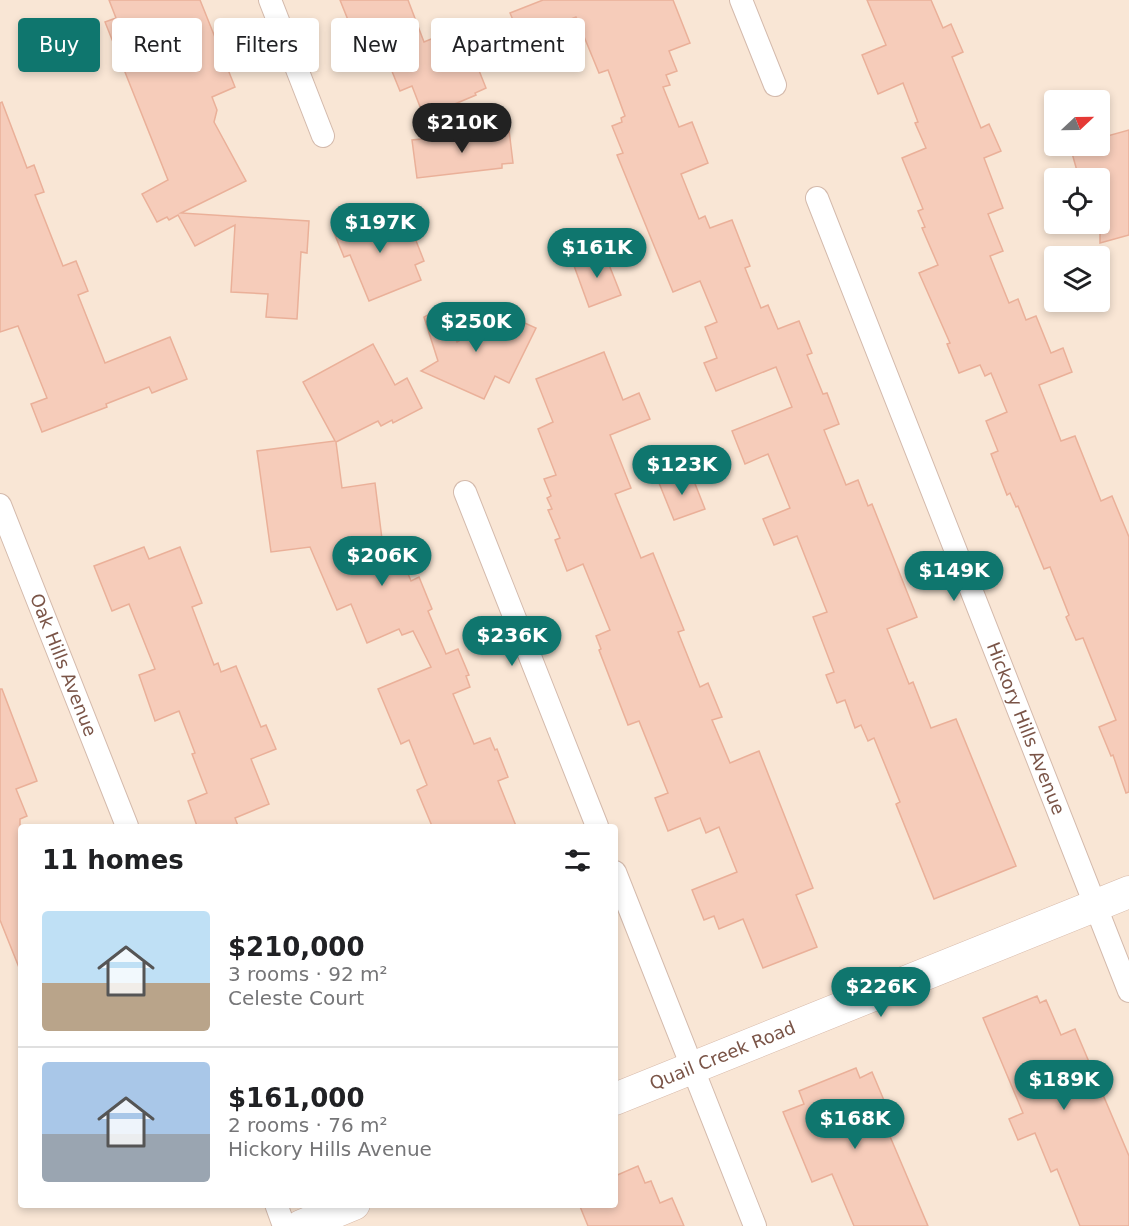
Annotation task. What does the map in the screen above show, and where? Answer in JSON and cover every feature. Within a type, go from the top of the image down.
[{"type":"street","points":[[270,0],[323,136]]},
{"type":"street","points":[[741,0],[775,85]]},
{"type":"street","name":"Hickory Hills Avenue","points":[[816,198],[1129,991]]},
{"type":"street","points":[[465,492],[596,824]]},
{"type":"street","name":"Oak Hills Avenue","points":[[0,505],[126,824]]},
{"type":"street","points":[[618,880],[755,1226]]},
{"type":"street","name":"Quail Creek Road","points":[[618,1098],[1129,892]]},
{"type":"street","points":[[277,1208],[284,1226]]},
{"type":"street","points":[[301,1226],[344,1208]]},
{"type":"shaded area","points":[[0,0],[1129,0],[1129,1226],[0,1226]]},
{"type":"building","points":[[109,0],[200,0],[214,35],[214,72],[229,72],[235,87],[212,97],[217,110],[214,122],[246,181],[181,213],[309,221],[307,253],[301,252],[297,319],[266,317],[268,294],[231,292],[235,225],[195,246],[178,215],[169,220],[167,217],[157,222],[142,194],[168,180],[125,72],[202,72],[202,18],[116,18]]},
{"type":"building","points":[[340,0],[408,0],[415,18],[347,18]]},
{"type":"building","points":[[543,0],[673,0],[690,43],[669,51],[677,71],[666,75],[670,85],[663,87],[679,127],[692,122],[708,163],[681,174],[699,219],[705,216],[710,228],[732,220],[750,266],[745,268],[761,308],[768,305],[778,329],[799,321],[812,353],[807,355],[823,394],[827,393],[839,424],[824,430],[846,485],[858,480],[868,506],[872,504],[917,617],[887,629],[909,684],[913,682],[931,728],[956,719],[1016,866],[934,899],[896,804],[900,802],[874,738],[868,741],[861,725],[855,728],[845,700],[837,703],[826,675],[834,672],[813,617],[827,612],[797,536],[774,545],[763,519],[790,508],[768,454],[745,464],[732,431],[792,407],[776,367],[716,391],[704,363],[717,358],[705,327],[717,322],[700,281],[673,292],[617,155],[623,153],[612,126],[622,122],[621,118],[625,116],[608,70],[599,73],[585,39],[585,18],[512,18],[510,13]]},
{"type":"building","points":[[867,0],[931,0],[943,28],[951,24],[963,52],[952,57],[981,128],[989,124],[1001,151],[984,158],[1003,208],[988,214],[1003,251],[990,256],[1009,303],[1018,299],[1026,320],[1036,316],[1051,353],[1063,348],[1072,372],[1039,385],[1061,441],[1075,436],[1101,501],[1112,496],[1129,537],[1129,792],[1126,793],[1113,755],[1111,756],[1099,727],[1116,720],[1083,638],[1076,640],[1066,617],[1069,615],[1050,567],[1044,569],[1018,506],[1016,507],[1010,493],[1007,495],[991,454],[998,451],[986,421],[1007,412],[991,373],[985,376],[980,365],[959,373],[947,344],[950,343],[919,273],[938,265],[922,228],[925,227],[918,211],[923,209],[902,158],[926,148],[915,123],[918,122],[903,83],[878,94],[862,55],[886,45]]},
{"type":"building","points":[[112,19],[112,40],[105,22]]},
{"type":"building","points":[[419,29],[424,42],[431,39],[431,72],[480,72],[486,88],[475,93],[476,95],[424,117],[412,86],[400,91],[392,72],[419,72]]},
{"type":"building","points":[[2,102],[27,168],[34,165],[44,192],[35,195],[63,266],[76,261],[88,291],[78,295],[105,363],[170,337],[187,379],[152,393],[149,387],[106,404],[107,407],[42,432],[31,404],[47,398],[18,326],[0,332],[0,103]]},
{"type":"building","points":[[509,130],[513,163],[502,164],[502,168],[417,178],[412,140]]},
{"type":"building","points":[[1129,130],[1129,235],[1100,243],[1100,234],[1110,234],[1110,168],[1076,168],[1073,156],[1110,156],[1110,135]]},
{"type":"building","points":[[372,211],[377,226],[397,218],[401,227],[409,223],[424,261],[415,265],[421,280],[369,301],[350,255],[344,257],[332,228]]},
{"type":"building","points":[[604,252],[621,295],[589,307],[573,263]]},
{"type":"building","points":[[443,307],[457,342],[459,341],[458,330],[484,324],[507,334],[516,319],[536,328],[509,383],[495,376],[484,399],[421,371],[438,361],[424,317]]},
{"type":"building","points":[[373,344],[395,385],[407,378],[422,408],[393,423],[392,420],[381,426],[378,421],[336,442],[342,488],[375,483],[383,547],[395,542],[411,581],[419,577],[432,609],[428,611],[446,654],[458,649],[469,675],[466,676],[470,687],[453,694],[474,744],[490,738],[495,750],[497,749],[508,777],[498,781],[515,824],[431,824],[417,790],[427,785],[409,740],[401,744],[378,689],[431,667],[413,631],[402,635],[399,629],[367,643],[351,604],[337,610],[310,547],[271,552],[257,451],[335,441],[303,382]]},
{"type":"building","points":[[604,352],[623,400],[639,393],[650,419],[610,435],[631,488],[615,494],[641,558],[653,553],[684,630],[678,632],[700,687],[708,683],[722,717],[712,720],[730,763],[759,751],[813,888],[796,895],[817,947],[763,968],[743,919],[719,929],[714,916],[704,920],[692,890],[737,872],[719,827],[706,833],[700,818],[668,831],[655,798],[668,793],[639,721],[628,725],[599,650],[601,649],[596,636],[610,630],[583,564],[567,571],[555,540],[560,538],[548,510],[552,509],[547,498],[551,496],[544,479],[556,475],[538,429],[553,422],[536,379]]},
{"type":"building","points":[[690,471],[705,509],[674,520],[659,483]]},
{"type":"building","points":[[144,547],[149,559],[180,547],[202,603],[192,607],[214,665],[218,663],[221,672],[236,666],[261,727],[266,725],[276,749],[251,759],[269,804],[235,818],[237,824],[196,824],[188,801],[207,793],[179,711],[155,721],[139,675],[155,669],[129,604],[112,611],[94,566]]},
{"type":"building","points":[[0,689],[2,689],[37,781],[16,789],[27,816],[20,819],[20,824],[18,824],[18,965],[0,920]]},
{"type":"building","points":[[1037,996],[1040,1003],[1046,1000],[1061,1035],[1075,1029],[1129,1156],[1129,1226],[1080,1226],[1057,1169],[1051,1172],[1035,1133],[1018,1140],[1009,1119],[1023,1113],[983,1018]]},
{"type":"building","points":[[856,1068],[860,1078],[872,1072],[894,1124],[886,1127],[928,1226],[854,1226],[832,1174],[812,1182],[783,1112],[804,1104],[799,1091]]},
{"type":"building","points":[[638,1166],[645,1183],[651,1181],[660,1203],[672,1198],[684,1226],[588,1226],[581,1208],[618,1208],[618,1175]]}]
